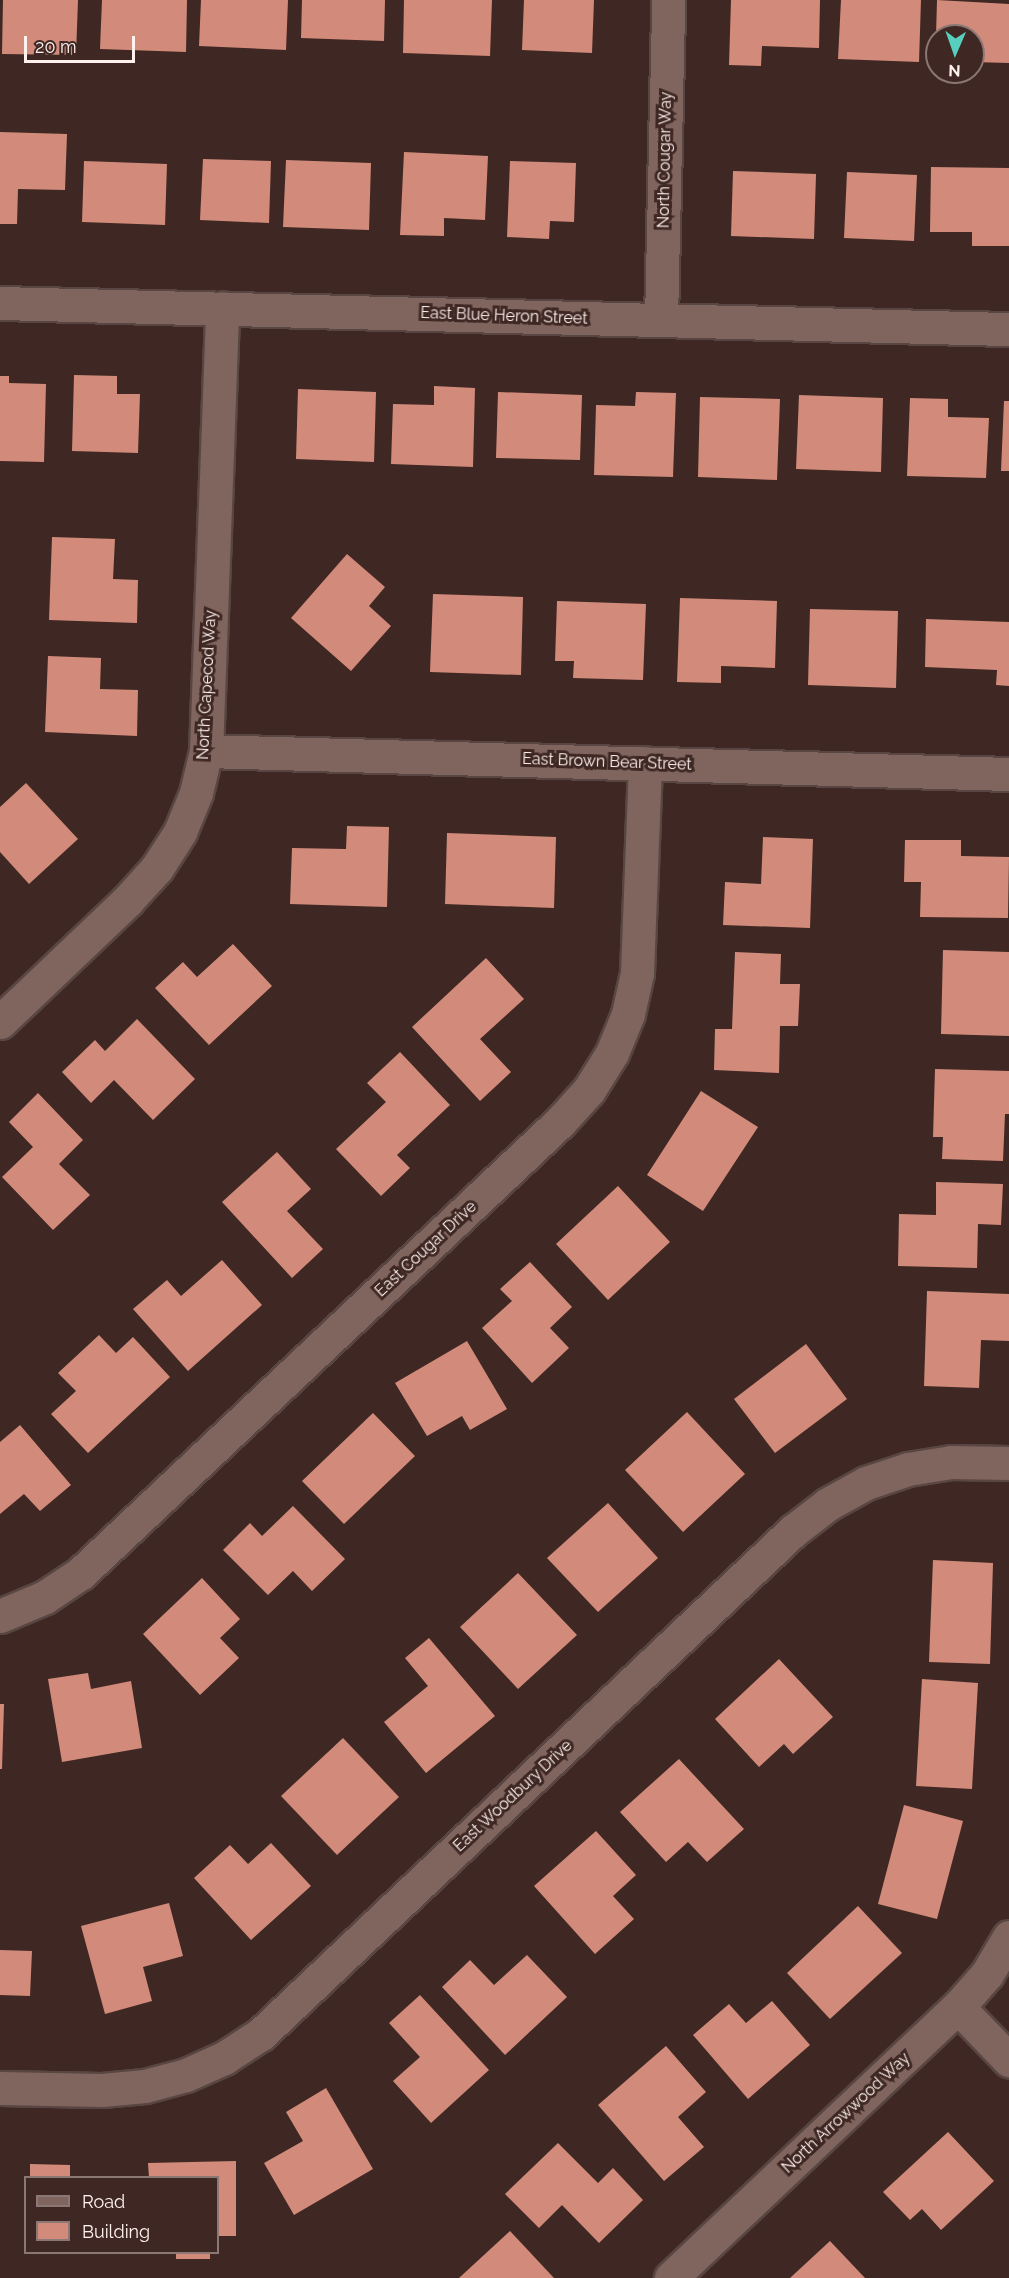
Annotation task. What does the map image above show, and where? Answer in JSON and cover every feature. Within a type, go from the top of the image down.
[{"type":"street","name":"North Cougar Way","points":[[661,320],[668,0]]},
{"type":"street","name":"East Blue Heron Street","points":[[0,303],[1009,329]]},
{"type":"street","name":"North Capecod Way","points":[[0,1022],[128,900],[157,868],[180,832],[196,793],[206,751],[222,308]]},
{"type":"street","name":"East Brown Bear Street","points":[[206,751],[1009,774]]},
{"type":"street","name":"East Cougar Drive","points":[[0,1616],[45,1598],[81,1573],[552,1130],[589,1090],[612,1053],[628,1014],[637,973],[645,763]]},
{"type":"street","name":"East Woodbury Drive","points":[[0,2088],[102,2090],[145,2086],[186,2075],[224,2058],[261,2034],[793,1532],[828,1504],[866,1483],[908,1469],[951,1462],[1009,1463]]},
{"type":"street","name":"North Arrowwood Way","points":[[671,2278],[958,2007],[987,1974],[1009,1938]]},
{"type":"street","points":[[958,2007],[1009,2060]]},
{"type":"building","points":[[3,0],[78,0],[76,55],[2,54]]},
{"type":"building","points":[[102,0],[187,0],[186,52],[100,49]]},
{"type":"building","points":[[201,0],[288,0],[286,50],[199,46]]},
{"type":"building","points":[[302,0],[385,0],[384,41],[301,38]]},
{"type":"building","points":[[404,0],[492,0],[490,56],[403,53]]},
{"type":"building","points":[[524,0],[594,0],[592,53],[522,50]]},
{"type":"building","points":[[731,0],[820,0],[819,48],[762,46],[761,66],[729,65]]},
{"type":"building","points":[[841,0],[921,0],[919,62],[838,59]]},
{"type":"building","points":[[937,0],[1009,4],[1009,63],[985,62],[985,24],[936,24]]},
{"type":"building","points":[[0,132],[67,134],[65,190],[18,189],[17,224],[0,224]]},
{"type":"building","points":[[404,152],[488,156],[485,220],[444,218],[444,236],[400,235]]},
{"type":"building","points":[[203,159],[271,161],[269,223],[200,220]]},
{"type":"building","points":[[286,160],[371,163],[369,230],[283,227]]},
{"type":"building","points":[[84,161],[167,164],[165,225],[82,222]]},
{"type":"building","points":[[510,161],[576,163],[574,222],[550,221],[549,239],[507,237]]},
{"type":"building","points":[[931,167],[1009,168],[1009,246],[972,246],[972,232],[930,232]]},
{"type":"building","points":[[733,171],[816,174],[814,239],[731,236]]},
{"type":"building","points":[[847,172],[917,175],[914,241],[844,238]]},
{"type":"building","points":[[74,375],[117,376],[117,394],[140,394],[138,453],[72,451]]},
{"type":"building","points":[[0,376],[9,376],[9,383],[46,384],[44,462],[0,461]]},
{"type":"building","points":[[434,386],[475,388],[473,467],[391,464],[393,404],[434,405]]},
{"type":"building","points":[[298,389],[376,392],[374,462],[296,459]]},
{"type":"building","points":[[498,392],[582,395],[580,460],[496,458]]},
{"type":"building","points":[[636,392],[676,393],[673,477],[594,475],[596,405],[635,406]]},
{"type":"building","points":[[799,395],[883,398],[881,472],[796,469]]},
{"type":"building","points":[[700,397],[780,399],[777,480],[698,477]]},
{"type":"building","points":[[910,398],[948,399],[948,417],[989,418],[986,478],[907,476]]},
{"type":"building","points":[[1004,401],[1009,401],[1009,471],[1001,471]]},
{"type":"building","points":[[52,537],[115,539],[113,579],[138,580],[137,623],[49,620]]},
{"type":"building","points":[[347,554],[385,587],[369,606],[391,626],[351,671],[291,618]]},
{"type":"building","points":[[433,594],[523,597],[521,675],[430,672]]},
{"type":"building","points":[[680,598],[777,601],[775,668],[721,666],[721,683],[677,682]]},
{"type":"building","points":[[557,601],[646,604],[643,680],[573,678],[574,661],[555,661]]},
{"type":"building","points":[[810,609],[898,611],[896,688],[808,685]]},
{"type":"building","points":[[926,619],[1009,622],[1009,686],[996,685],[997,670],[925,667]]},
{"type":"building","points":[[48,656],[101,658],[100,689],[138,690],[137,736],[45,732]]},
{"type":"building","points":[[26,783],[78,839],[29,884],[0,852],[0,807]]},
{"type":"building","points":[[347,826],[389,827],[387,907],[290,904],[292,848],[346,849]]},
{"type":"building","points":[[447,833],[556,837],[554,908],[445,904]]},
{"type":"building","points":[[763,837],[813,839],[810,928],[723,925],[725,882],[761,884]]},
{"type":"building","points":[[905,840],[961,840],[961,856],[1009,857],[1008,918],[920,917],[921,882],[904,882]]},
{"type":"building","points":[[233,944],[272,986],[209,1045],[155,988],[183,962],[197,977]]},
{"type":"building","points":[[943,950],[1009,952],[1009,1036],[941,1034]]},
{"type":"building","points":[[735,952],[781,954],[780,984],[800,984],[798,1026],[780,1026],[779,1073],[714,1070],[715,1029],[732,1029]]},
{"type":"building","points":[[486,958],[524,999],[480,1039],[511,1072],[480,1101],[412,1027]]},
{"type":"building","points":[[137,1019],[195,1079],[153,1120],[114,1080],[91,1103],[62,1072],[95,1040],[105,1051]]},
{"type":"building","points":[[400,1052],[450,1105],[397,1155],[410,1168],[381,1196],[336,1149],[386,1102],[367,1083]]},
{"type":"building","points":[[935,1069],[1009,1071],[1009,1114],[1005,1114],[1003,1161],[942,1159],[943,1137],[933,1137]]},
{"type":"building","points":[[701,1091],[758,1127],[703,1211],[647,1175]]},
{"type":"building","points":[[38,1093],[83,1140],[59,1164],[90,1195],[53,1230],[2,1177],[33,1147],[9,1122]]},
{"type":"building","points":[[277,1152],[311,1189],[287,1211],[323,1249],[292,1278],[222,1202]]},
{"type":"building","points":[[936,1182],[1003,1184],[1001,1225],[978,1224],[977,1268],[898,1266],[899,1214],[936,1215]]},
{"type":"building","points":[[618,1186],[670,1242],[608,1300],[556,1244]]},
{"type":"building","points":[[222,1260],[262,1305],[188,1371],[133,1309],[167,1280],[181,1296]]},
{"type":"building","points":[[530,1262],[572,1307],[550,1328],[569,1348],[532,1383],[482,1328],[512,1301],[500,1289]]},
{"type":"building","points":[[927,1291],[1009,1294],[1009,1341],[981,1340],[979,1388],[924,1386]]},
{"type":"building","points":[[99,1335],[116,1353],[133,1337],[170,1377],[88,1453],[51,1414],[76,1391],[58,1373]]},
{"type":"building","points":[[467,1341],[507,1409],[470,1430],[462,1416],[427,1436],[395,1383]]},
{"type":"building","points":[[806,1344],[847,1399],[775,1453],[734,1399]]},
{"type":"building","points":[[687,1412],[745,1474],[683,1532],[625,1470]]},
{"type":"building","points":[[373,1413],[415,1456],[344,1524],[302,1481]]},
{"type":"building","points":[[20,1425],[71,1485],[40,1511],[24,1494],[0,1514],[0,1442]]},
{"type":"building","points":[[608,1503],[658,1558],[598,1612],[547,1558]]},
{"type":"building","points":[[293,1506],[345,1559],[312,1591],[293,1571],[268,1595],[223,1550],[250,1523],[262,1536]]},
{"type":"building","points":[[933,1560],[993,1563],[990,1664],[929,1662]]},
{"type":"building","points":[[518,1573],[577,1635],[518,1689],[460,1627]]},
{"type":"building","points":[[202,1578],[240,1619],[220,1638],[239,1658],[200,1695],[143,1634]]},
{"type":"building","points":[[429,1638],[495,1716],[426,1773],[384,1722],[428,1686],[405,1658]]},
{"type":"building","points":[[779,1659],[833,1717],[793,1754],[784,1744],[759,1767],[715,1719]]},
{"type":"building","points":[[88,1673],[91,1689],[131,1681],[142,1748],[62,1762],[48,1679]]},
{"type":"building","points":[[922,1679],[978,1683],[972,1789],[916,1786]]},
{"type":"building","points":[[0,1704],[4,1704],[2,1769],[0,1769]]},
{"type":"building","points":[[343,1738],[399,1797],[337,1855],[281,1796]]},
{"type":"building","points":[[679,1759],[744,1829],[707,1862],[688,1842],[666,1862],[620,1812]]},
{"type":"building","points":[[904,1805],[963,1821],[937,1919],[878,1904]]},
{"type":"building","points":[[596,1831],[636,1875],[613,1896],[634,1919],[595,1954],[534,1886]]},
{"type":"building","points":[[271,1843],[311,1886],[251,1940],[194,1878],[230,1845],[248,1864]]},
{"type":"building","points":[[169,1903],[183,1956],[143,1967],[152,2001],[105,2014],[81,1926]]},
{"type":"building","points":[[858,1906],[902,1953],[830,2019],[787,1973]]},
{"type":"building","points":[[0,1950],[32,1951],[30,1996],[0,1995]]},
{"type":"building","points":[[527,1955],[567,1997],[505,2055],[442,1987],[470,1960],[494,1985]]},
{"type":"building","points":[[420,1995],[489,2070],[431,2123],[393,2081],[420,2057],[389,2023]]},
{"type":"building","points":[[772,2001],[810,2045],[748,2099],[693,2035],[729,2004],[746,2023]]},
{"type":"building","points":[[666,2046],[706,2092],[678,2117],[704,2147],[664,2181],[598,2105]]},
{"type":"building","points":[[326,2088],[373,2169],[294,2215],[264,2163],[303,2141],[286,2112]]},
{"type":"building","points":[[948,2132],[994,2181],[941,2230],[922,2209],[910,2220],[883,2192]]},
{"type":"building","points":[[558,2143],[598,2183],[613,2168],[643,2200],[599,2243],[562,2205],[539,2228],[505,2194]]},
{"type":"building","points":[[236,2161],[236,2236],[219,2236],[219,2176],[149,2176],[148,2163]]},
{"type":"building","points":[[30,2164],[70,2165],[70,2176],[30,2176]]},
{"type":"building","points":[[510,2231],[554,2278],[459,2278]]},
{"type":"building","points":[[830,2241],[865,2278],[790,2278]]},
{"type":"building","points":[[176,2254],[210,2254],[210,2259],[176,2259]]}]
